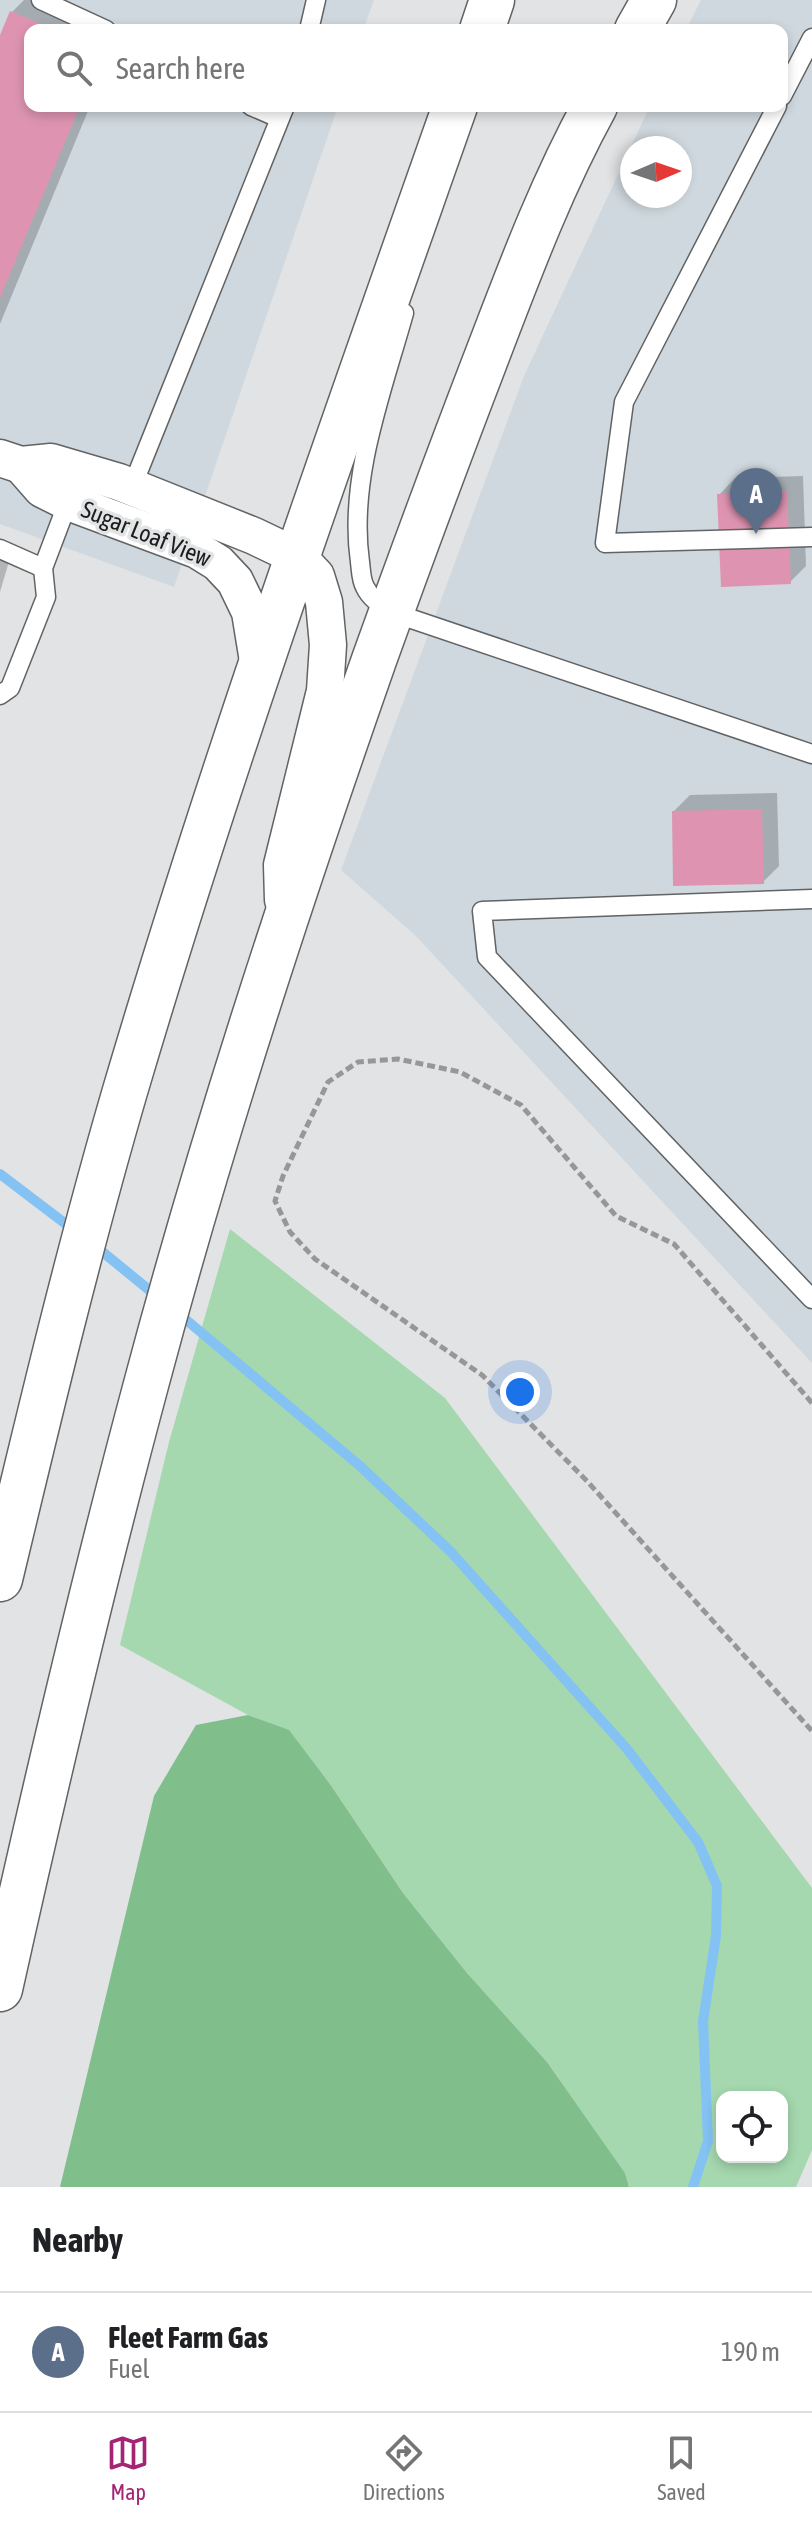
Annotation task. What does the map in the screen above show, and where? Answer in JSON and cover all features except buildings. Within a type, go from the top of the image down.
[{"type":"highway","points":[[484,24],[492,0]]},
{"type":"highway","points":[[640,24],[654,0]]},
{"type":"highway","points":[[0,1579],[61,1326],[125,1094],[188,885],[259,667],[453,112]]},
{"type":"highway","points":[[0,1989],[82,1636],[148,1378],[210,1161],[284,925],[391,612],[536,226],[592,112]]},
{"type":"street","name":"Sugar Loaf View","points":[[11,462],[51,462],[132,487],[298,557]]},
{"type":"street","name":"Sugar Loaf View","points":[[11,462],[42,489],[68,502],[197,550],[218,563],[235,581],[250,612],[259,667]]},
{"type":"street","points":[[284,925],[282,865],[322,706],[328,645],[324,602],[316,576],[298,557]]},
{"type":"lane","points":[[41,0],[93,24]]},
{"type":"lane","points":[[310,24],[316,0]]},
{"type":"lane","points":[[788,84],[812,38]]},
{"type":"lane","points":[[132,487],[282,112]]},
{"type":"lane","points":[[774,112],[624,402],[605,543],[812,537]]},
{"type":"lane","points":[[408,240],[408,300],[374,422],[359,512],[359,553],[364,586],[376,602],[391,612],[812,754]]},
{"type":"lane","points":[[0,695],[10,688],[46,597],[43,568],[68,502]]},
{"type":"lane","points":[[0,549],[43,568]]},
{"type":"lane","points":[[812,899],[482,911],[487,957],[812,1299]]},
{"type":"path","points":[[812,1403],[674,1244],[616,1216],[521,1105],[460,1072],[398,1059],[358,1062],[328,1082],[283,1176],[275,1201],[290,1232],[315,1259],[482,1375],[587,1481],[812,1731]]},
{"type":"shaded area","points":[[0,0],[374,0],[365,24],[24,24],[24,112],[336,112],[174,587],[0,524]]},
{"type":"shaded area","points":[[701,0],[812,0],[812,1363],[416,936],[341,870],[524,376],[620,170],[620,208],[692,208],[692,136],[636,136],[647,112],[788,112],[788,24],[689,24]]},
{"type":"green space","points":[[230,1229],[445,1398],[812,1888],[812,2150],[796,2187],[629,2187],[625,2173],[547,2062],[467,1973],[403,1893],[330,1784],[289,1731],[248,1715],[120,1645],[169,1442]]},
{"type":"green space","points":[[248,1715],[289,1730],[330,1784],[403,1893],[467,1973],[547,2062],[625,2173],[629,2187],[60,2187],[154,1796],[196,1725]]},
{"type":"waterway","points":[[0,1174],[75,1231]]},
{"type":"waterway","points":[[94,1245],[159,1298]]},
{"type":"waterway","points":[[178,1313],[360,1466],[451,1552],[627,1749],[698,1842],[717,1886],[716,1936],[703,2021],[708,2141],[693,2187]]},
{"type":"place","name":"Fleet Farm Gas","points":[[756,534]]}]
